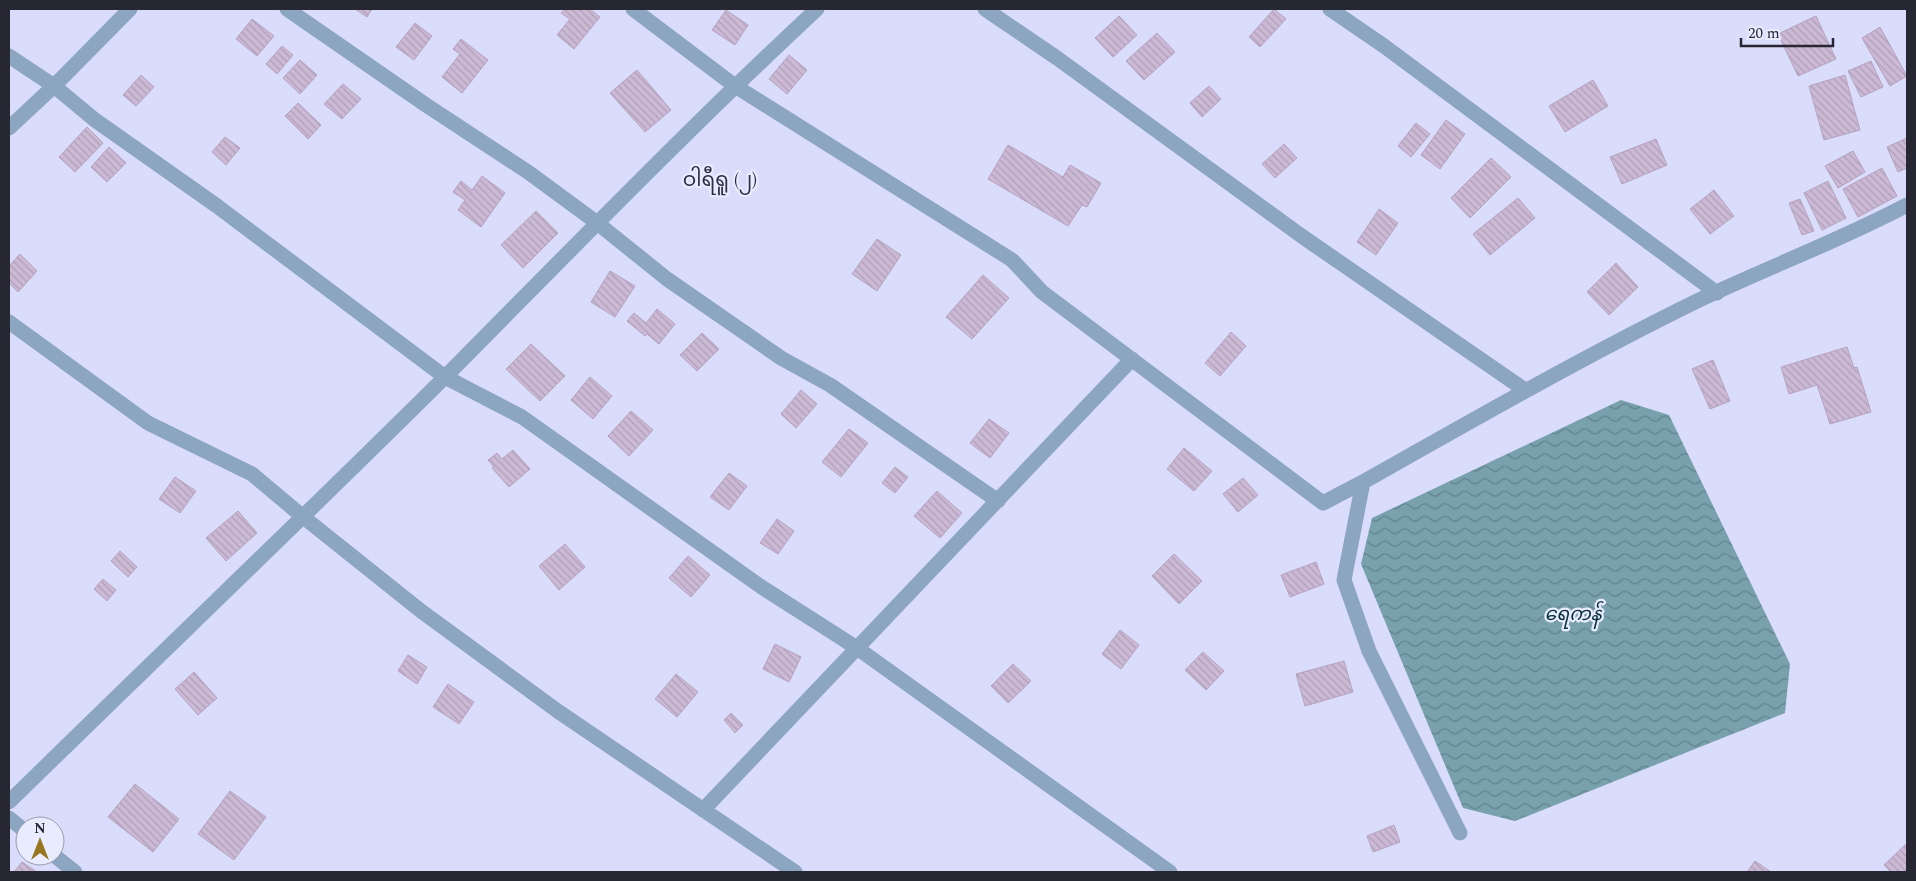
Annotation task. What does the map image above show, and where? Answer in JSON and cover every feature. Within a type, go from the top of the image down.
[{"type":"street","points":[[9,128],[54,86],[130,9]]},
{"type":"street","points":[[287,9],[426,105],[528,172],[596,222],[666,279],[781,358],[830,385],[998,501]]},
{"type":"street","points":[[633,9],[735,86],[1012,260],[1042,292],[1323,503],[1525,390],[1717,293],[1874,222],[1907,205]]},
{"type":"street","points":[[9,802],[445,377],[596,222],[817,9]]},
{"type":"street","points":[[985,9],[1057,58],[1304,238],[1525,390]]},
{"type":"street","points":[[1330,9],[1384,46],[1717,293]]},
{"type":"street","points":[[9,56],[54,86],[95,120],[216,206],[445,377],[522,418],[760,586],[857,648],[1170,872]]},
{"type":"street","points":[[9,322],[148,423],[252,474],[444,628],[559,712],[795,872]]},
{"type":"street","points":[[703,810],[1132,359]]},
{"type":"street","points":[[1363,482],[1344,580],[1369,650],[1460,833]]},
{"type":"street","points":[[65,864],[75,872]]},
{"type":"water","name":"ရေကန်","points":[[1621,400],[1669,415],[1790,664],[1785,713],[1515,821],[1463,808],[1361,564],[1372,518]]},
{"type":"building","points":[[355,9],[372,9],[367,17]]},
{"type":"building","points":[[565,9],[590,9],[600,17],[574,49],[557,35],[570,19],[561,13]]},
{"type":"building","points":[[1274,9],[1286,19],[1260,47],[1249,37]]},
{"type":"building","points":[[726,10],[748,25],[735,45],[712,30]]},
{"type":"building","points":[[1119,16],[1137,35],[1113,57],[1095,38]]},
{"type":"building","points":[[1816,16],[1836,59],[1798,76],[1778,34]]},
{"type":"building","points":[[252,19],[274,36],[257,56],[236,39]]},
{"type":"building","points":[[415,23],[432,36],[414,60],[396,47]]},
{"type":"building","points":[[1880,27],[1907,76],[1890,86],[1862,38]]},
{"type":"building","points":[[1157,33],[1175,52],[1144,80],[1126,61]]},
{"type":"building","points":[[461,39],[488,60],[462,93],[442,77],[460,54],[453,49]]},
{"type":"building","points":[[282,46],[293,55],[277,74],[266,64]]},
{"type":"building","points":[[789,55],[807,70],[787,94],[769,79]]},
{"type":"building","points":[[300,60],[317,75],[300,94],[283,78]]},
{"type":"building","points":[[1871,61],[1883,87],[1861,97],[1848,71]]},
{"type":"building","points":[[637,70],[671,110],[645,132],[610,93]]},
{"type":"building","points":[[141,75],[154,87],[136,106],[123,95]]},
{"type":"building","points":[[1845,75],[1860,130],[1824,140],[1809,86]]},
{"type":"building","points":[[1593,80],[1608,106],[1565,132],[1549,106]]},
{"type":"building","points":[[343,84],[361,99],[342,119],[324,104]]},
{"type":"building","points":[[1209,86],[1221,99],[1202,117],[1190,103]]},
{"type":"building","points":[[298,103],[321,125],[308,139],[285,116]]},
{"type":"building","points":[[1446,120],[1465,134],[1440,169],[1421,155]]},
{"type":"building","points":[[1416,123],[1430,134],[1411,157],[1398,146]]},
{"type":"building","points":[[87,127],[103,143],[75,172],[59,157]]},
{"type":"building","points":[[225,137],[240,148],[226,165],[212,152]]},
{"type":"building","points":[[1907,138],[1907,168],[1898,172],[1887,147]]},
{"type":"building","points":[[1656,139],[1667,165],[1622,184],[1610,157]]},
{"type":"building","points":[[1284,144],[1297,158],[1275,178],[1262,164]]},
{"type":"building","points":[[1008,145],[1063,177],[1070,165],[1101,183],[1087,207],[1082,205],[1068,226],[988,179]]},
{"type":"building","points":[[109,147],[126,163],[107,182],[91,167]]},
{"type":"building","points":[[1853,151],[1865,172],[1838,188],[1825,166]]},
{"type":"building","points":[[1491,158],[1511,177],[1470,218],[1451,198]]},
{"type":"building","points":[[1882,168],[1897,196],[1858,217],[1843,189]]},
{"type":"building","points":[[482,176],[505,193],[481,227],[458,210],[465,200],[453,192],[461,181],[472,190]]},
{"type":"building","points":[[1828,181],[1846,218],[1822,230],[1804,193]]},
{"type":"building","points":[[1714,190],[1734,216],[1710,234],[1690,209]]},
{"type":"building","points":[[1518,198],[1535,218],[1490,255],[1473,234]]},
{"type":"building","points":[[1800,199],[1814,231],[1802,235],[1789,203]]},
{"type":"building","points":[[1379,209],[1398,223],[1376,255],[1357,242]]},
{"type":"building","points":[[536,211],[558,233],[523,268],[501,245]]},
{"type":"building","points":[[877,239],[901,255],[877,291],[852,274]]},
{"type":"building","points":[[20,254],[37,271],[18,292],[9,283],[9,266]]},
{"type":"building","points":[[1616,263],[1638,287],[1609,315],[1587,292]]},
{"type":"building","points":[[610,271],[635,286],[615,317],[591,302]]},
{"type":"building","points":[[983,275],[1009,298],[972,339],[946,317]]},
{"type":"building","points":[[657,309],[675,324],[659,344],[647,334],[645,336],[627,321],[634,313],[646,323]]},
{"type":"building","points":[[1231,332],[1246,346],[1220,376],[1205,363]]},
{"type":"building","points":[[702,333],[719,349],[697,371],[680,355]]},
{"type":"building","points":[[531,344],[565,376],[540,401],[506,369]]},
{"type":"building","points":[[1847,347],[1854,368],[1857,367],[1871,412],[1830,424],[1817,385],[1789,394],[1781,367]]},
{"type":"building","points":[[1713,360],[1730,401],[1710,409],[1692,369]]},
{"type":"building","points":[[590,377],[612,396],[593,419],[571,400]]},
{"type":"building","points":[[801,390],[817,404],[796,428],[781,414]]},
{"type":"building","points":[[631,411],[653,430],[629,456],[608,436]]},
{"type":"building","points":[[989,419],[1009,433],[990,458],[970,443]]},
{"type":"building","points":[[849,429],[868,443],[841,477],[822,462]]},
{"type":"building","points":[[1184,448],[1212,471],[1194,491],[1167,469]]},
{"type":"building","points":[[513,450],[530,469],[509,487],[492,468],[494,467],[488,460],[497,453],[502,459]]},
{"type":"building","points":[[895,467],[908,477],[895,493],[882,483]]},
{"type":"building","points":[[729,473],[747,486],[729,510],[710,497]]},
{"type":"building","points":[[175,477],[196,491],[180,513],[159,499]]},
{"type":"building","points":[[1243,478],[1258,495],[1238,512],[1223,494]]},
{"type":"building","points":[[937,491],[962,513],[940,538],[914,516]]},
{"type":"building","points":[[238,511],[257,533],[226,561],[206,538]]},
{"type":"building","points":[[777,519],[794,531],[778,554],[760,543]]},
{"type":"building","points":[[565,544],[585,567],[559,590],[539,566]]},
{"type":"building","points":[[120,551],[137,567],[128,577],[111,561]]},
{"type":"building","points":[[1174,554],[1202,581],[1179,604],[1152,576]]},
{"type":"building","points":[[688,556],[710,575],[691,597],[669,578]]},
{"type":"building","points":[[1316,562],[1324,584],[1290,597],[1281,575]]},
{"type":"building","points":[[103,579],[116,590],[107,601],[94,589]]},
{"type":"building","points":[[1120,630],[1139,645],[1121,669],[1102,654]]},
{"type":"building","points":[[775,644],[801,657],[789,682],[763,669]]},
{"type":"building","points":[[1203,652],[1224,671],[1206,690],[1185,670]]},
{"type":"building","points":[[408,655],[427,667],[417,684],[398,671]]},
{"type":"building","points":[[1344,661],[1353,692],[1305,706],[1296,674]]},
{"type":"building","points":[[1013,664],[1031,681],[1008,703],[991,686]]},
{"type":"building","points":[[194,672],[217,698],[198,715],[175,689]]},
{"type":"building","points":[[676,674],[698,692],[677,717],[655,699]]},
{"type":"building","points":[[448,684],[474,702],[459,724],[433,707]]},
{"type":"building","points":[[731,713],[743,725],[735,733],[724,720]]},
{"type":"building","points":[[135,784],[179,819],[153,852],[108,817]]},
{"type":"building","points":[[230,791],[266,817],[234,860],[198,834]]},
{"type":"building","points":[[1394,825],[1400,842],[1373,852],[1367,836]]},
{"type":"building","points":[[1907,843],[1907,872],[1891,872],[1884,865]]},
{"type":"building","points":[[1755,861],[1771,872],[1747,872]]},
{"type":"building","points":[[19,866],[28,866],[37,872],[14,872]]},
{"type":"district","name":"ဝါရီရူ (၂)","points":[[720,179]]}]
